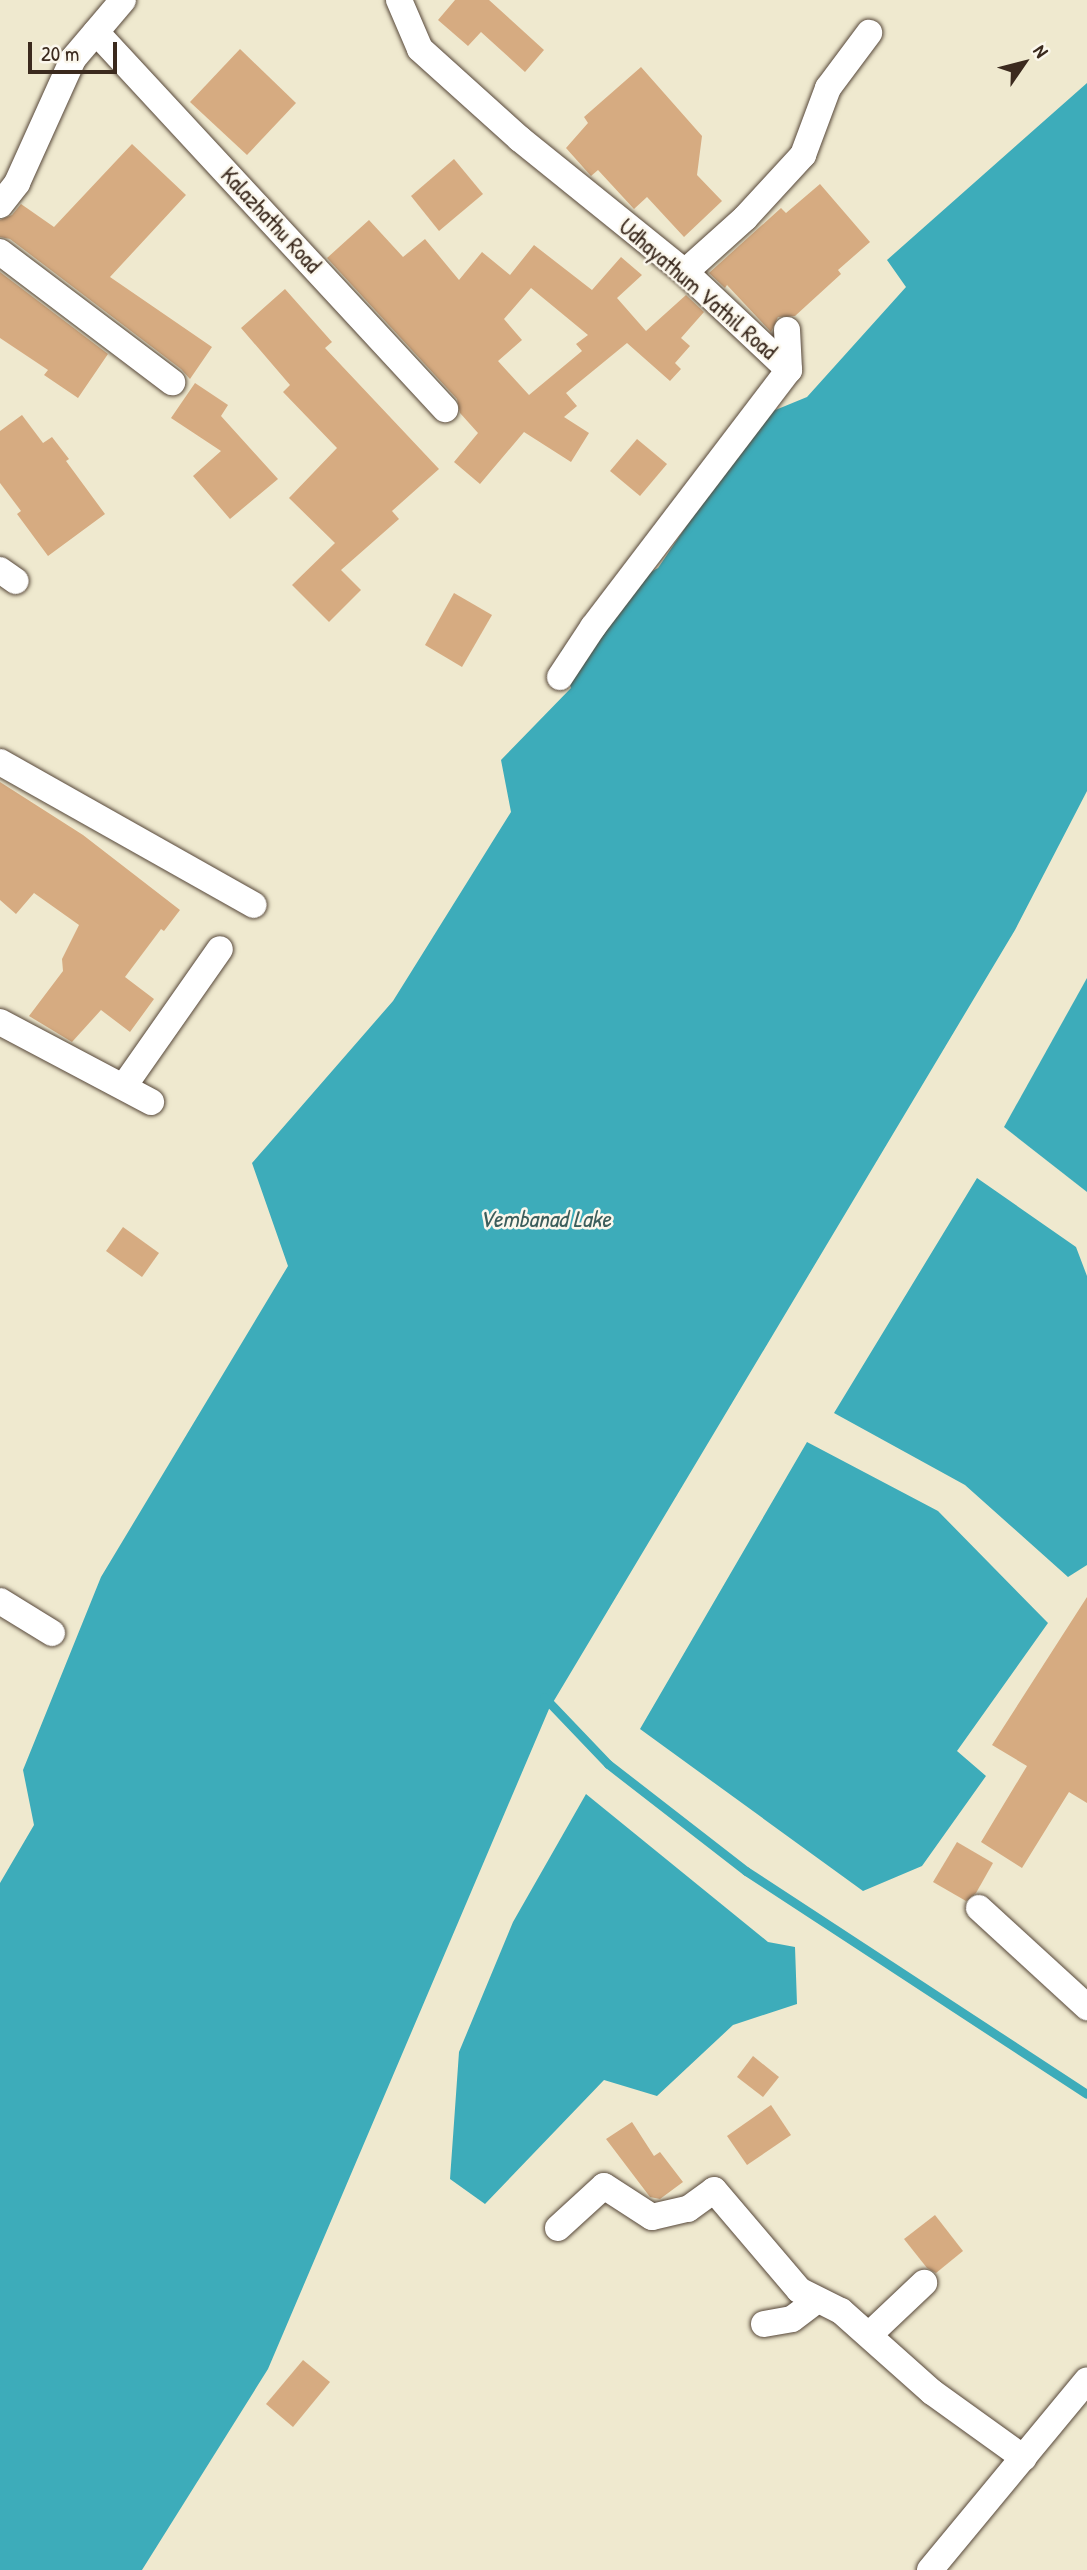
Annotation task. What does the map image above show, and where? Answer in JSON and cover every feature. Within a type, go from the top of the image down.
[{"type":"street","points":[[2,197],[17,183],[73,59],[123,0]]},
{"type":"street","name":"Udhayathum Vathil Road","points":[[399,0],[420,49],[520,139],[685,272],[789,370],[593,627],[560,677]]},
{"type":"street","name":"Kalazhathu Road","points":[[96,32],[445,409]]},
{"type":"street","points":[[685,272],[745,218],[803,155],[828,88],[869,33]]},
{"type":"street","points":[[0,252],[172,382]]},
{"type":"street","points":[[787,330],[789,370]]},
{"type":"street","points":[[0,762],[254,905]]},
{"type":"street","points":[[124,1086],[220,949]]},
{"type":"street","points":[[0,1022],[151,1102]]},
{"type":"street","points":[[0,1601],[52,1633]]},
{"type":"street","points":[[979,1908],[1087,2007]]},
{"type":"street","points":[[558,2228],[604,2186],[652,2217],[688,2209],[714,2190],[799,2291],[841,2311],[932,2392],[1024,2458]]},
{"type":"street","points":[[869,2335],[924,2283]]},
{"type":"street","points":[[764,2324],[792,2319],[817,2300]]},
{"type":"street","points":[[930,2570],[1087,2380]]},
{"type":"water","name":"Vembanad Lake","points":[[1087,83],[1087,791],[1015,930],[549,1709],[268,2369],[142,2570],[0,2570],[0,1883],[34,1825],[23,1770],[101,1577],[288,1266],[252,1163],[393,1001],[511,812],[501,760],[571,688],[561,651],[612,594],[658,568],[761,416],[807,397],[906,287],[887,260]]},
{"type":"water","points":[[1087,978],[1087,1192],[1004,1127]]},
{"type":"water","points":[[977,1178],[1076,1247],[1087,1276],[1087,1565],[1068,1577],[965,1485],[834,1413]]},
{"type":"water","points":[[807,1442],[938,1511],[1048,1623],[957,1751],[986,1776],[922,1866],[863,1891],[640,1729]]},
{"type":"water","points":[[586,1794],[768,1942],[795,1947],[797,2004],[733,2025],[657,2096],[604,2080],[485,2204],[450,2179],[459,2052],[513,1922]]},
{"type":"building","points":[[455,0],[489,0],[544,50],[525,72],[481,32],[468,46],[438,20]]},
{"type":"building","points":[[240,49],[296,103],[247,155],[190,102]]},
{"type":"building","points":[[641,67],[702,136],[697,175],[722,201],[684,237],[647,197],[634,209],[598,170],[591,176],[566,148],[588,123],[584,117]]},
{"type":"building","points":[[132,144],[186,195],[110,277],[212,347],[190,379],[181,369],[10,239],[0,237],[0,220],[12,215],[21,204],[54,227]]},
{"type":"building","points":[[454,159],[483,194],[439,231],[411,196]]},
{"type":"building","points":[[820,184],[870,242],[838,270],[841,274],[795,316],[778,317],[771,332],[727,285],[725,288],[709,273],[781,208],[786,213]]},
{"type":"building","points":[[369,220],[403,257],[425,239],[459,280],[482,252],[510,275],[534,245],[592,290],[621,257],[642,275],[617,298],[646,331],[686,295],[704,312],[681,338],[690,346],[675,363],[681,369],[670,381],[627,343],[566,393],[577,406],[564,417],[589,433],[571,462],[524,432],[480,484],[454,462],[478,433],[460,413],[457,399],[327,258]],"holes":[[[531,288],[588,335],[576,344],[582,351],[529,395],[498,361],[522,340],[504,319]]]},
{"type":"building","points":[[0,272],[108,354],[78,398],[44,375],[48,370],[0,338]]},
{"type":"building","points":[[285,289],[332,342],[325,348],[439,469],[392,511],[399,519],[341,570],[361,590],[329,622],[292,585],[335,543],[289,498],[337,448],[283,392],[290,385],[241,328]]},
{"type":"building","points":[[195,383],[228,405],[221,416],[278,479],[230,519],[193,476],[221,451],[171,418]]},
{"type":"building","points":[[22,415],[43,443],[52,437],[105,514],[48,556],[17,514],[21,511],[0,483],[0,431]]},
{"type":"building","points":[[637,439],[667,464],[640,496],[610,471]]},
{"type":"building","points":[[454,593],[492,615],[462,667],[425,645]]},
{"type":"building","points":[[0,782],[83,835],[180,910],[164,931],[161,929],[125,977],[154,999],[130,1032],[101,1010],[72,1042],[29,1016],[63,971],[62,959],[79,925],[34,893],[16,914],[0,900]]},
{"type":"building","points":[[123,1227],[159,1253],[142,1277],[106,1251]]},
{"type":"building","points":[[1087,1597],[1087,1803],[1069,1792],[1022,1868],[981,1842],[1027,1766],[992,1745]]},
{"type":"building","points":[[957,1842],[993,1863],[976,1893],[966,1901],[933,1882]]},
{"type":"building","points":[[753,2056],[779,2077],[763,2097],[737,2077]]},
{"type":"building","points":[[771,2105],[791,2135],[747,2165],[727,2136]]},
{"type":"building","points":[[632,2122],[654,2156],[660,2152],[683,2182],[660,2199],[650,2197],[606,2139]]},
{"type":"building","points":[[935,2215],[963,2251],[936,2273],[927,2268],[904,2239]]},
{"type":"building","points":[[303,2360],[330,2382],[293,2427],[266,2404]]},
{"type":"waterway","points":[[544,1697],[608,1764],[746,1871],[1087,2094]]}]
